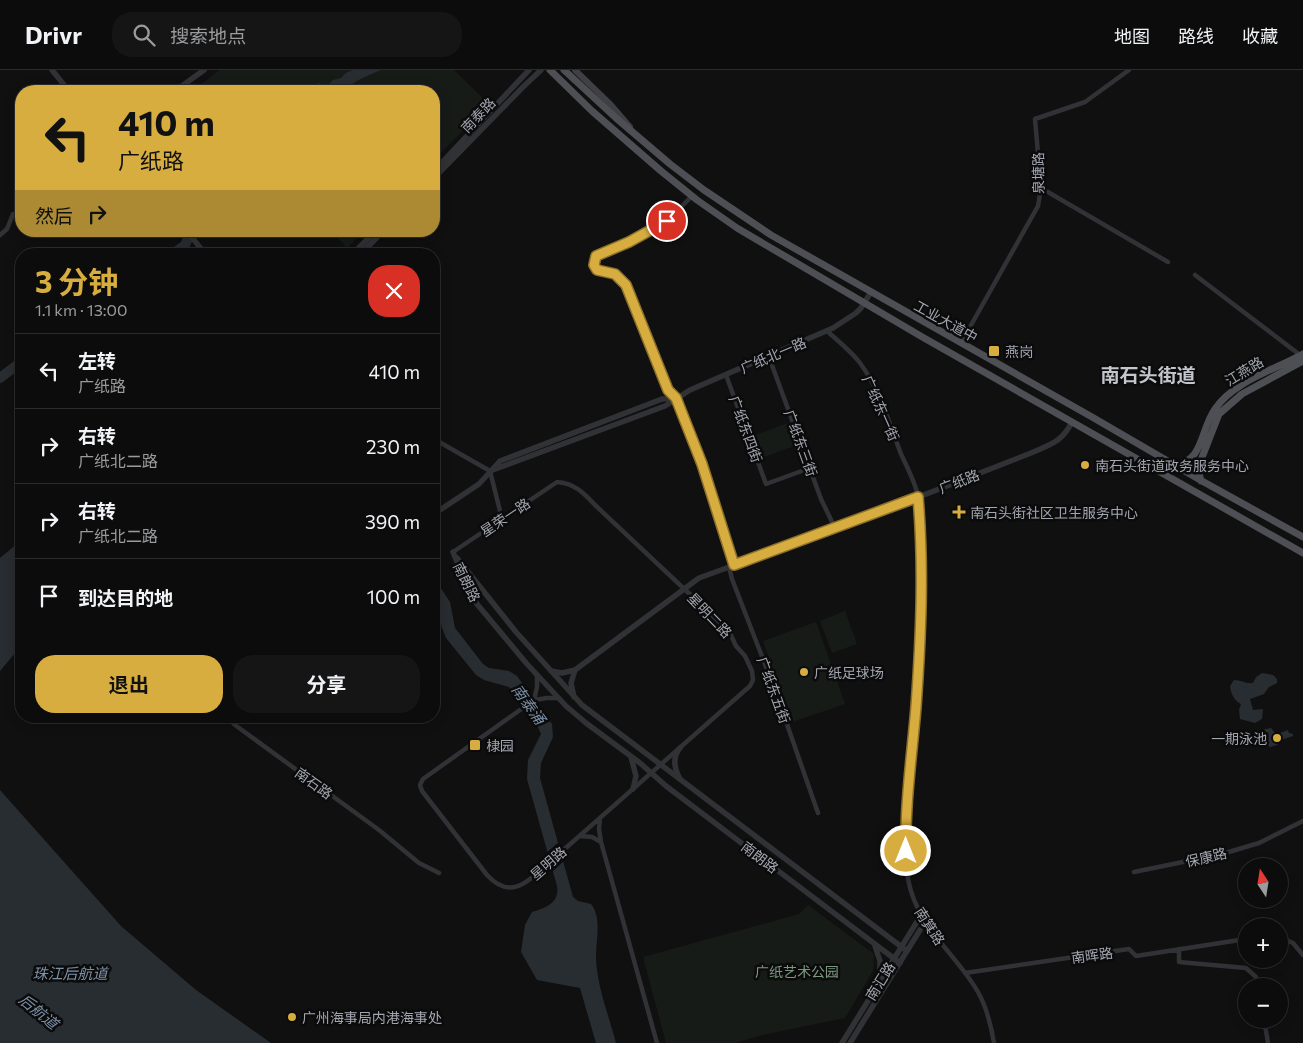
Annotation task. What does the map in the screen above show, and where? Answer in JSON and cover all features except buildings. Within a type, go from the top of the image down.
[{"type":"main road","points":[[550,70],[592,111],[692,196],[756,240],[1303,553]]},
{"type":"main road","name":"工业大道中","points":[[564,70],[616,118],[690,180],[743,217],[871,292],[1303,537]]},
{"type":"main road","points":[[578,72],[641,139]]},
{"type":"main road","name":"江燕路","points":[[1175,465],[1186,463],[1194,457],[1209,419],[1215,409],[1229,394],[1249,381],[1302,357]]},
{"type":"main road","name":"江燕路","points":[[1202,481],[1199,473],[1201,460],[1219,414],[1242,394],[1302,357]]},
{"type":"street","points":[[52,70],[64,85]]},
{"type":"street","points":[[183,85],[204,70]]},
{"type":"street","name":"南泰路","points":[[440,165],[529,70]]},
{"type":"street","name":"南泰路","points":[[440,172],[542,70]]},
{"type":"street","name":"泉塘路","points":[[961,343],[1038,206],[1041,188],[1036,119],[1085,102],[1129,70]]},
{"type":"street","points":[[1041,188],[1168,262]]},
{"type":"street","points":[[692,196],[667,221],[629,242],[596,256],[594,265],[597,270],[615,274],[626,285],[668,390],[676,398],[702,464],[732,566]]},
{"type":"street","points":[[0,235],[7,229],[13,214]]},
{"type":"street","points":[[192,237],[200,248]]},
{"type":"street","points":[[359,248],[369,237]]},
{"type":"street","points":[[367,248],[377,237]]},
{"type":"street","points":[[1195,274],[1302,357]]},
{"type":"street","name":"广纸北一路","points":[[440,510],[479,484],[500,461],[662,399],[676,398],[690,390],[827,331],[856,313],[871,292]]},
{"type":"street","name":"广纸东一街","points":[[827,331],[859,362],[876,388],[918,497]]},
{"type":"street","name":"广纸东三街","points":[[769,357],[834,528]]},
{"type":"street","name":"广纸东四街","points":[[726,375],[766,484],[810,468]]},
{"type":"street","name":"广纸路","points":[[575,670],[699,578],[918,497],[1058,442],[1068,431],[1072,422]]},
{"type":"street","points":[[440,442],[490,471],[502,519]]},
{"type":"street","name":"星荣一路","points":[[453,552],[557,482]]},
{"type":"street","name":"星明二路","points":[[557,482],[565,483],[583,491],[595,505],[729,632],[736,646],[747,659],[753,677],[750,686],[660,765]]},
{"type":"street","name":"南箕路","points":[[918,497],[921,527],[921,617],[916,707],[907,786],[907,866],[911,890],[923,920],[965,973],[978,993],[990,1019],[994,1043]]},
{"type":"street","name":"南朗路","points":[[453,552],[516,632],[574,698],[616,732],[907,951]]},
{"type":"street","name":"南朗路","points":[[453,552],[473,599],[537,675],[586,723],[900,963]]},
{"type":"street","name":"广纸东五街","points":[[732,566],[732,579],[818,813]]},
{"type":"street","points":[[548,670],[562,673],[575,670]]},
{"type":"street","points":[[574,698],[571,683],[575,670]]},
{"type":"street","points":[[537,675],[536,698],[559,698]]},
{"type":"street","name":"星明路","points":[[536,698],[423,779],[420,785],[422,791],[487,875],[494,881],[509,888],[520,886],[578,838],[660,765]]},
{"type":"street","name":"南石路","points":[[233,723],[379,830],[419,863],[439,873]]},
{"type":"street","points":[[610,741],[616,738],[616,732]]},
{"type":"street","points":[[680,748],[676,755],[675,763],[676,772],[681,780]]},
{"type":"street","points":[[630,756],[636,776],[633,789]]},
{"type":"street","points":[[695,808],[695,799],[702,796]]},
{"type":"street","points":[[600,818],[601,842],[657,1043]]},
{"type":"street","name":"保康路","points":[[1134,872],[1222,854],[1262,842],[1303,821]]},
{"type":"street","points":[[578,838],[592,837],[601,842]]},
{"type":"street","points":[[852,927],[860,925],[861,917]]},
{"type":"street","name":"南汇路","points":[[842,1043],[918,920]]},
{"type":"street","name":"南汇路","points":[[850,1043],[920,930]]},
{"type":"street","name":"南晖路","points":[[965,973],[1129,949],[1136,956],[1238,940]]},
{"type":"street","points":[[1288,941],[1303,955]]},
{"type":"street","points":[[872,942],[878,951],[880,961],[879,984]]},
{"type":"street","points":[[1179,949],[1179,962],[1246,968],[1256,978]]},
{"type":"street","points":[[1266,1028],[1268,1043]]},
{"type":"green space","points":[[220,70],[454,70],[489,104],[440,154],[440,85],[200,85]]},
{"type":"green space","points":[[337,237],[358,237],[347,248]]},
{"type":"green space","points":[[788,423],[797,445],[761,458],[752,436]]},
{"type":"green space","points":[[845,611],[857,644],[832,653],[820,621]]},
{"type":"green space","name":"广纸足球场","points":[[816,622],[845,704],[792,722],[763,641]]},
{"type":"green space","name":"广纸艺术公园","points":[[808,905],[874,954],[873,971],[845,1018],[762,1035],[735,1043],[666,1043],[643,957],[799,914]]},
{"type":"water","points":[[353,70],[380,70],[352,85],[328,85]]},
{"type":"water","points":[[15,546],[15,653],[0,671],[0,558]]},
{"type":"water","name":"南泰涌","points":[[440,587],[450,602],[455,628],[483,664],[489,668],[509,671],[517,676],[552,724],[553,737],[541,763],[540,778],[573,897],[578,901],[591,904],[596,916],[598,929],[596,956],[598,978],[616,1043],[596,1043],[580,988],[537,980],[521,952],[525,925],[532,912],[542,909],[554,901],[557,892],[557,886],[527,779],[528,760],[541,734],[509,687],[484,680],[476,675],[446,638],[440,619]]},
{"type":"water","points":[[1262,673],[1273,675],[1277,679],[1277,683],[1269,687],[1264,694],[1250,699],[1253,710],[1263,709],[1262,719],[1255,723],[1240,719],[1239,710],[1241,704],[1236,701],[1230,686],[1234,680],[1253,683],[1256,677]]},
{"type":"water","name":"一期泳池","points":[[1271,728],[1278,734],[1288,730],[1293,736],[1281,740],[1277,745],[1270,747],[1266,744],[1261,733],[1262,730]]},
{"type":"water","name":"珠江后航道","points":[[0,790],[121,926],[196,990],[271,1043],[0,1043]]},
{"type":"pier","points":[[528,686],[542,705],[527,716],[514,696]]},
{"type":"pier","points":[[560,841],[565,860],[551,873],[545,854]]},
{"type":"waterway","points":[[181,248],[185,245],[188,237]]},
{"type":"waterway","points":[[0,378],[15,367]]},
{"type":"place","name":"燕岗","points":[[994,351]]},
{"type":"place","name":"南石头街道政务服务中心","points":[[1085,465]]},
{"type":"place","name":"南石头街社区卫生服务中心","points":[[959,512]]},
{"type":"place","name":"广纸足球场","points":[[804,672]]},
{"type":"place","name":"一期泳池","points":[[1277,738]]},
{"type":"place","name":"棣园","points":[[475,745]]},
{"type":"place","name":"广州海事局内港海事处","points":[[292,1017]]},
{"type":"district","name":"南石头街道","points":[[1148,374]]},
{"type":"route","points":[[667,221],[629,242],[596,256],[594,265],[597,270],[615,274],[626,285],[668,390],[676,398],[702,464],[734,565],[918,497],[921,527],[921,617],[916,707],[907,786],[906,851]]},
{"type":"water label","name":"后航道","points":[[39,1011]]}]
